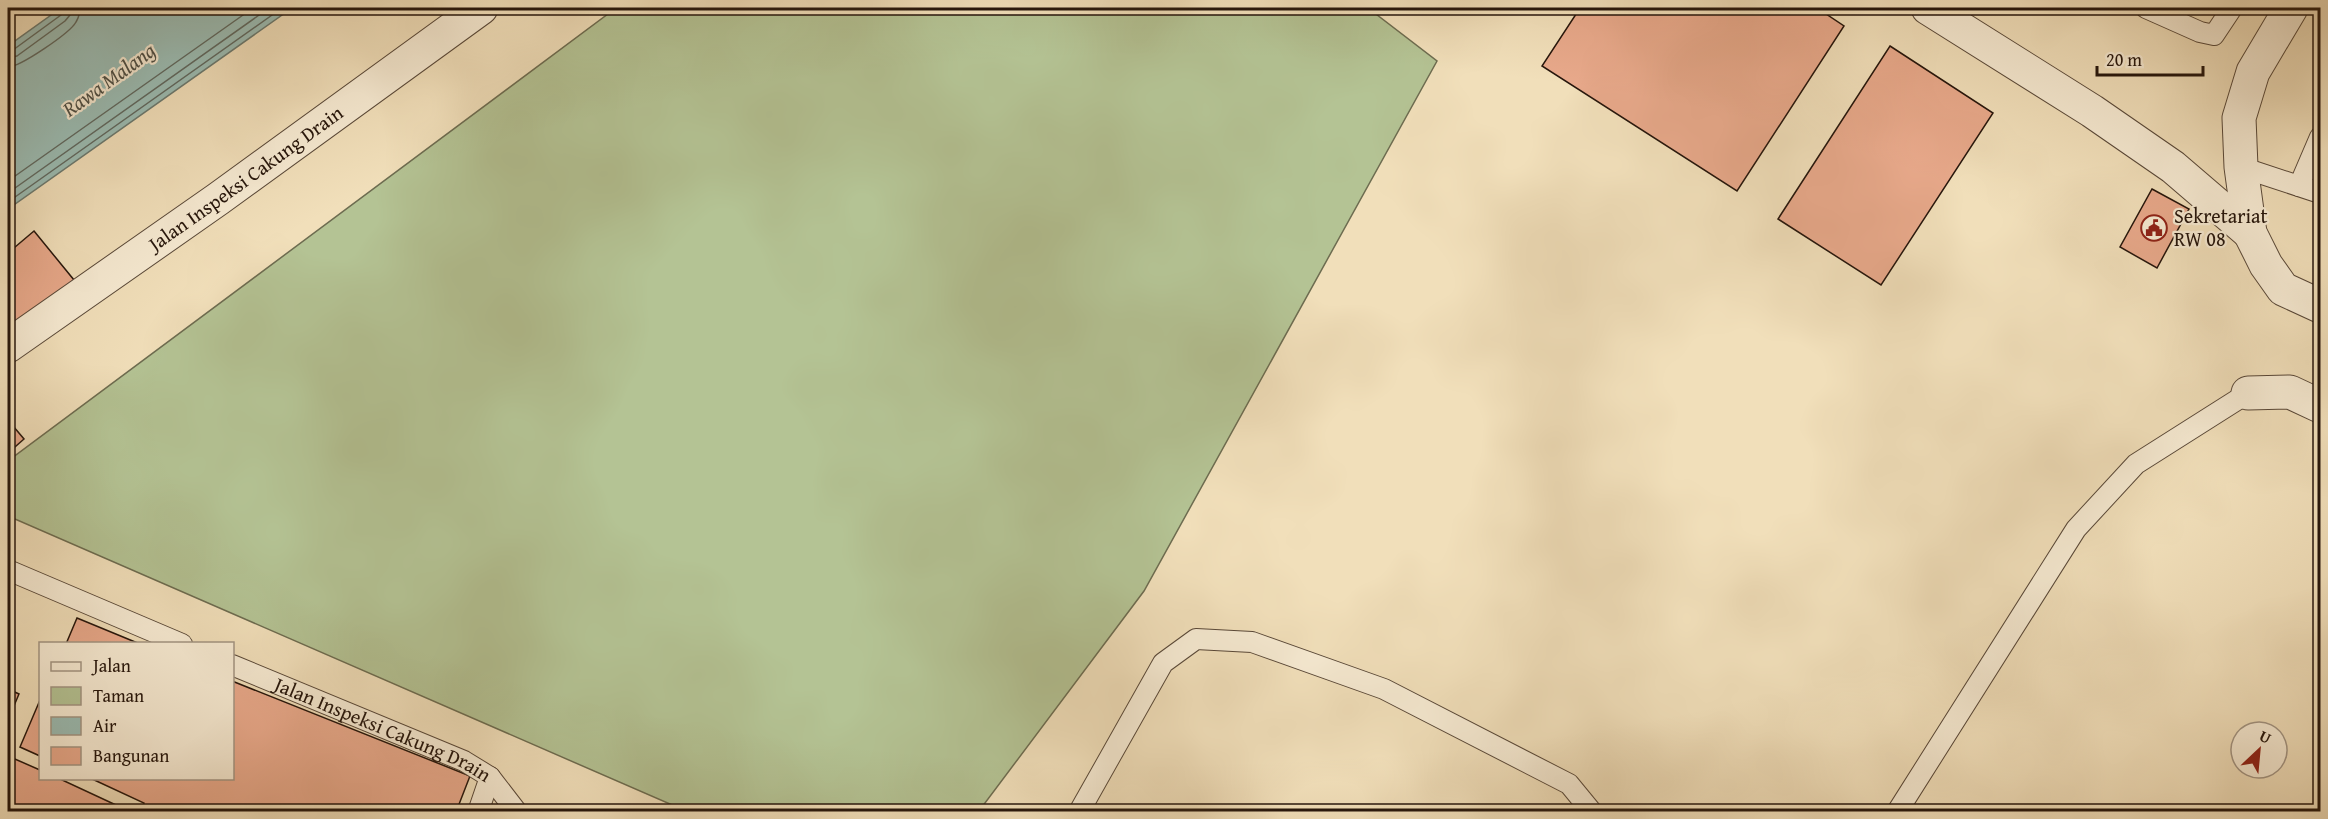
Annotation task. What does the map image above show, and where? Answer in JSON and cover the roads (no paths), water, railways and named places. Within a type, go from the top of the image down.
[{"type":"street","name":"Jalan Inspeksi Cakung Drain","points":[[8,346],[218,199],[481,8]]},
{"type":"street","points":[[1928,8],[2091,111],[2173,167],[2250,233]]},
{"type":"street","points":[[2292,8],[2253,72],[2239,118],[2241,167],[2250,233],[2266,265],[2283,289],[2320,306]]},
{"type":"street","points":[[2248,393],[2290,392],[2320,406]]},
{"type":"lane","points":[[2146,8],[2200,32],[2214,35],[2232,8]]},
{"type":"lane","points":[[2299,186],[2320,137]]},
{"type":"lane","points":[[2241,167],[2320,193]]},
{"type":"lane","points":[[1897,812],[2076,529],[2136,464],[2248,393]]},
{"type":"lane","points":[[8,570],[177,642]]},
{"type":"lane","points":[[1079,812],[1162,663],[1197,639],[1252,642],[1384,689],[1569,784],[1592,812]]},
{"type":"lane","name":"Jalan Inspeksi Cakung Drain","points":[[234,665],[464,761],[490,777],[517,812]]},
{"type":"lane","points":[[478,812],[490,777]]},
{"type":"water","name":"Rawa Malang","points":[[61,8],[292,8],[8,209],[8,46]]},
{"type":"place","name":"Sekretariat RW 08","points":[[2154,228]]}]
